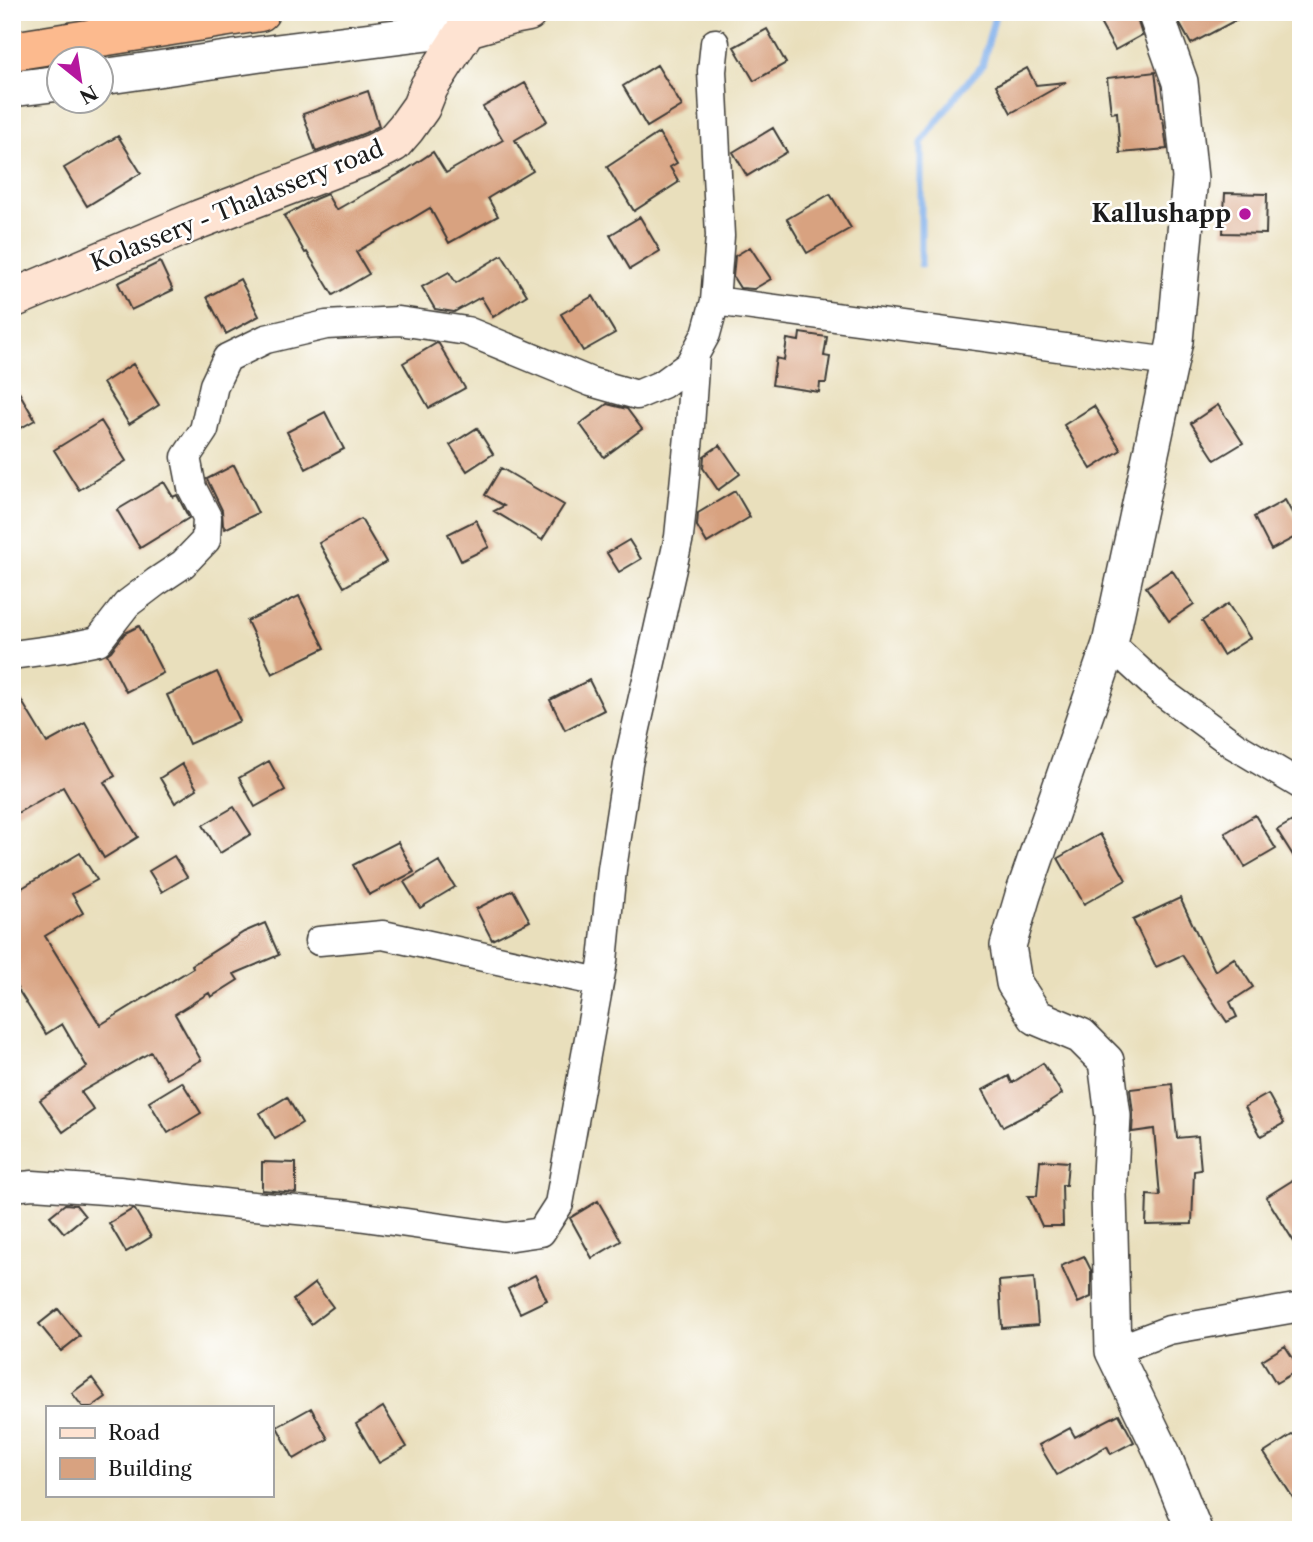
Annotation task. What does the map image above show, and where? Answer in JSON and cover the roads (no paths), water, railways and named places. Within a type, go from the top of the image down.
[{"type":"highway","points":[[12,51],[260,12]]},
{"type":"main road","points":[[467,28],[528,12]]},
{"type":"main road","name":"Kolassery - Thalassery road","points":[[12,299],[200,219],[374,153],[393,143],[421,107],[429,87],[467,28]]},
{"type":"street","points":[[1155,12],[1180,82],[1190,178],[1175,341],[1110,644],[1023,895],[1008,946],[1014,983],[1036,1017],[1081,1036],[1106,1062],[1113,1116],[1109,1195],[1113,1351],[1163,1454],[1194,1530]]},
{"type":"street","points":[[116,75],[467,28]]},
{"type":"street","points":[[12,655],[98,641],[127,604],[183,564],[206,540],[207,517],[192,488],[186,457],[204,430],[214,385],[228,358],[266,339],[326,325],[399,321],[467,331],[591,382],[637,395],[663,384],[689,365],[706,334],[715,301],[720,236],[712,71],[715,43]]},
{"type":"street","points":[[12,89],[46,85]]},
{"type":"street","points":[[715,301],[1170,362]]},
{"type":"street","points":[[12,1187],[33,1185],[119,1191],[350,1215],[506,1237],[541,1232],[559,1204],[603,961],[612,869],[628,764],[679,537],[695,355]]},
{"type":"street","points":[[1110,644],[1162,692],[1234,745],[1301,785]]},
{"type":"street","points":[[319,941],[383,935],[599,982]]},
{"type":"street","points":[[1113,1351],[1169,1330],[1301,1307]]},
{"type":"waterway","points":[[921,264],[921,143],[982,66],[996,12]]},
{"type":"place","name":"Kallushapp","points":[[1245,214]]}]
